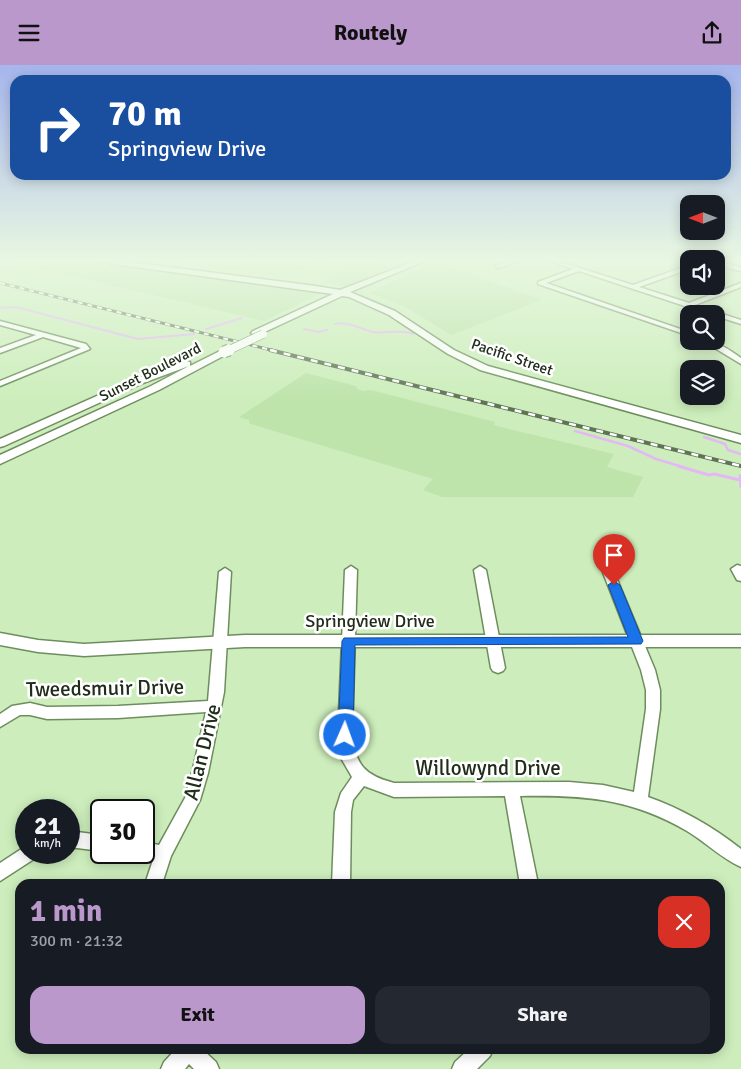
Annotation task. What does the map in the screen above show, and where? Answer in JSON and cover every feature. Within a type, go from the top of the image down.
[{"type":"main road","name":"Sunset Boulevard","points":[[0,443],[139,381],[220,352],[317,308]]},
{"type":"main road","points":[[312,310],[322,308]]},
{"type":"main road","name":"Pacific Street","points":[[382,308],[458,356],[741,439]]},
{"type":"main road","name":"Pacific Street","points":[[395,308],[416,318],[464,350],[498,369]]},
{"type":"main road","points":[[428,338],[439,339],[455,350],[464,350]]},
{"type":"main road","name":"Sunset Boulevard","points":[[0,460],[155,388],[220,352]]},
{"type":"main road","name":"Pacific Street","points":[[572,390],[741,432]]},
{"type":"main road","name":"Springview Drive","points":[[0,639],[38,646],[84,650],[220,642],[741,641]]},
{"type":"street","points":[[611,308],[680,332]]},
{"type":"street","points":[[725,317],[741,322]]},
{"type":"street","points":[[0,323],[83,346],[86,349],[0,384]]},
{"type":"street","points":[[0,351],[42,335]]},
{"type":"street","points":[[723,350],[741,362]]},
{"type":"street","points":[[341,879],[343,812],[346,798],[361,777],[351,765],[346,751],[351,570]]},
{"type":"street","points":[[480,570],[498,668]]},
{"type":"street","points":[[608,570],[648,671],[653,690],[653,709],[640,801]]},
{"type":"street","name":"Allan Drive","points":[[155,879],[163,854],[192,800],[215,706],[225,572]]},
{"type":"street","name":"Tweedsmuir Drive","points":[[0,721],[17,709],[30,709],[47,713],[118,712],[215,706]]},
{"type":"street","name":"Willowynd Drive","points":[[361,777],[377,786],[394,790],[591,790],[640,801],[699,829],[741,859]]},
{"type":"street","points":[[511,789],[528,879]]},
{"type":"street","points":[[155,852],[163,854]]},
{"type":"street","points":[[0,873],[15,862]]},
{"type":"street","points":[[171,1069],[184,1054]]},
{"type":"street","points":[[193,1054],[209,1069]]},
{"type":"street","points":[[462,1069],[478,1054]]},
{"type":"shaded area","points":[[208,308],[291,308],[264,321]]},
{"type":"shaded area","points":[[407,308],[522,308],[451,335]]},
{"type":"shaded area","points":[[306,373],[356,386],[357,389],[363,391],[371,390],[495,422],[494,425],[509,429],[614,454],[607,467],[643,477],[633,497],[442,497],[423,490],[433,479],[251,424],[249,420],[239,417]]},
{"type":"waterway","points":[[19,308],[138,339],[194,334]]},
{"type":"waterway","points":[[206,329],[242,318]]},
{"type":"waterway","points":[[335,324],[349,324],[373,332],[404,332],[413,334]]},
{"type":"waterway","points":[[304,329],[318,332],[327,330]]},
{"type":"waterway","points":[[575,431],[628,446],[656,459],[683,467]]},
{"type":"waterway","points":[[704,437],[725,444],[728,450],[741,454]]},
{"type":"waterway","points":[[678,466],[709,475],[714,474],[740,480]]},
{"type":"waterway","points":[[740,476],[741,487]]},
{"type":"railway","points":[[101,308],[275,351]]},
{"type":"railway","points":[[270,350],[741,466]]},
{"type":"route","points":[[345,735],[348,641],[636,641],[614,585]]}]
